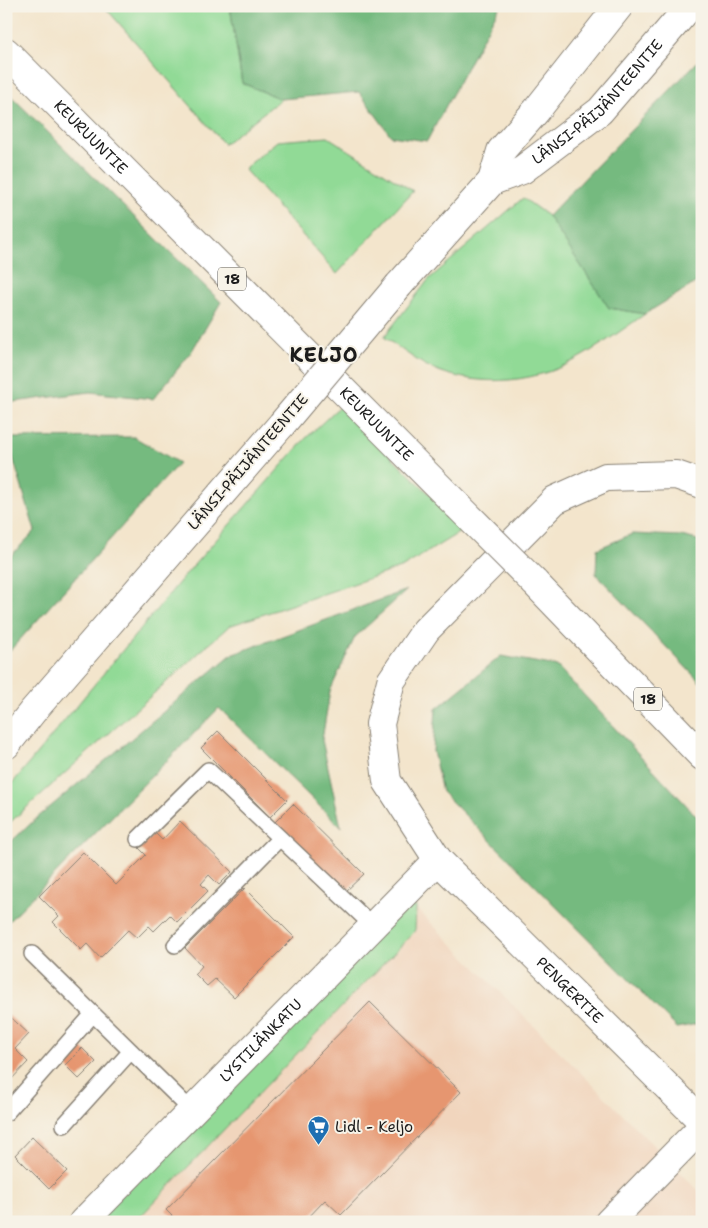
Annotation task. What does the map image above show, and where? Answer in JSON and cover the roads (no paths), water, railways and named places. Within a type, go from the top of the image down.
[{"type":"main road","name":"LÄNSI-PÄIJÄNTEENTIE","points":[[6,745],[33,711],[399,286],[492,181],[501,151],[536,112],[619,6]]},
{"type":"main road","name":"LÄNSI-PÄIJÄNTEENTIE","points":[[492,181],[522,170],[600,111],[690,6]]},
{"type":"main road","name":"KEURUUNTIE","points":[[6,52],[534,582],[702,756]]},
{"type":"main road","name":"PENGERTIE","points":[[702,484],[676,475],[606,476],[555,500],[426,630],[391,682],[380,724],[387,781],[438,860],[702,1121]]},
{"type":"main road","name":"LYSTILÄNKATU","points":[[83,1222],[438,860]]},
{"type":"main road","points":[[609,1222],[702,1127]]},
{"type":"lane","points":[[138,839],[208,770],[374,927]]},
{"type":"lane","points":[[176,945],[280,838]]},
{"type":"lane","points":[[32,954],[192,1111]]},
{"type":"lane","points":[[6,1113],[93,1014]]},
{"type":"lane","points":[[64,1125],[131,1051]]},
{"type":"place","name":"Lidl - Keljo","points":[[319,1146]]},
{"type":"district","name":"KELJO","points":[[324,355]]}]
